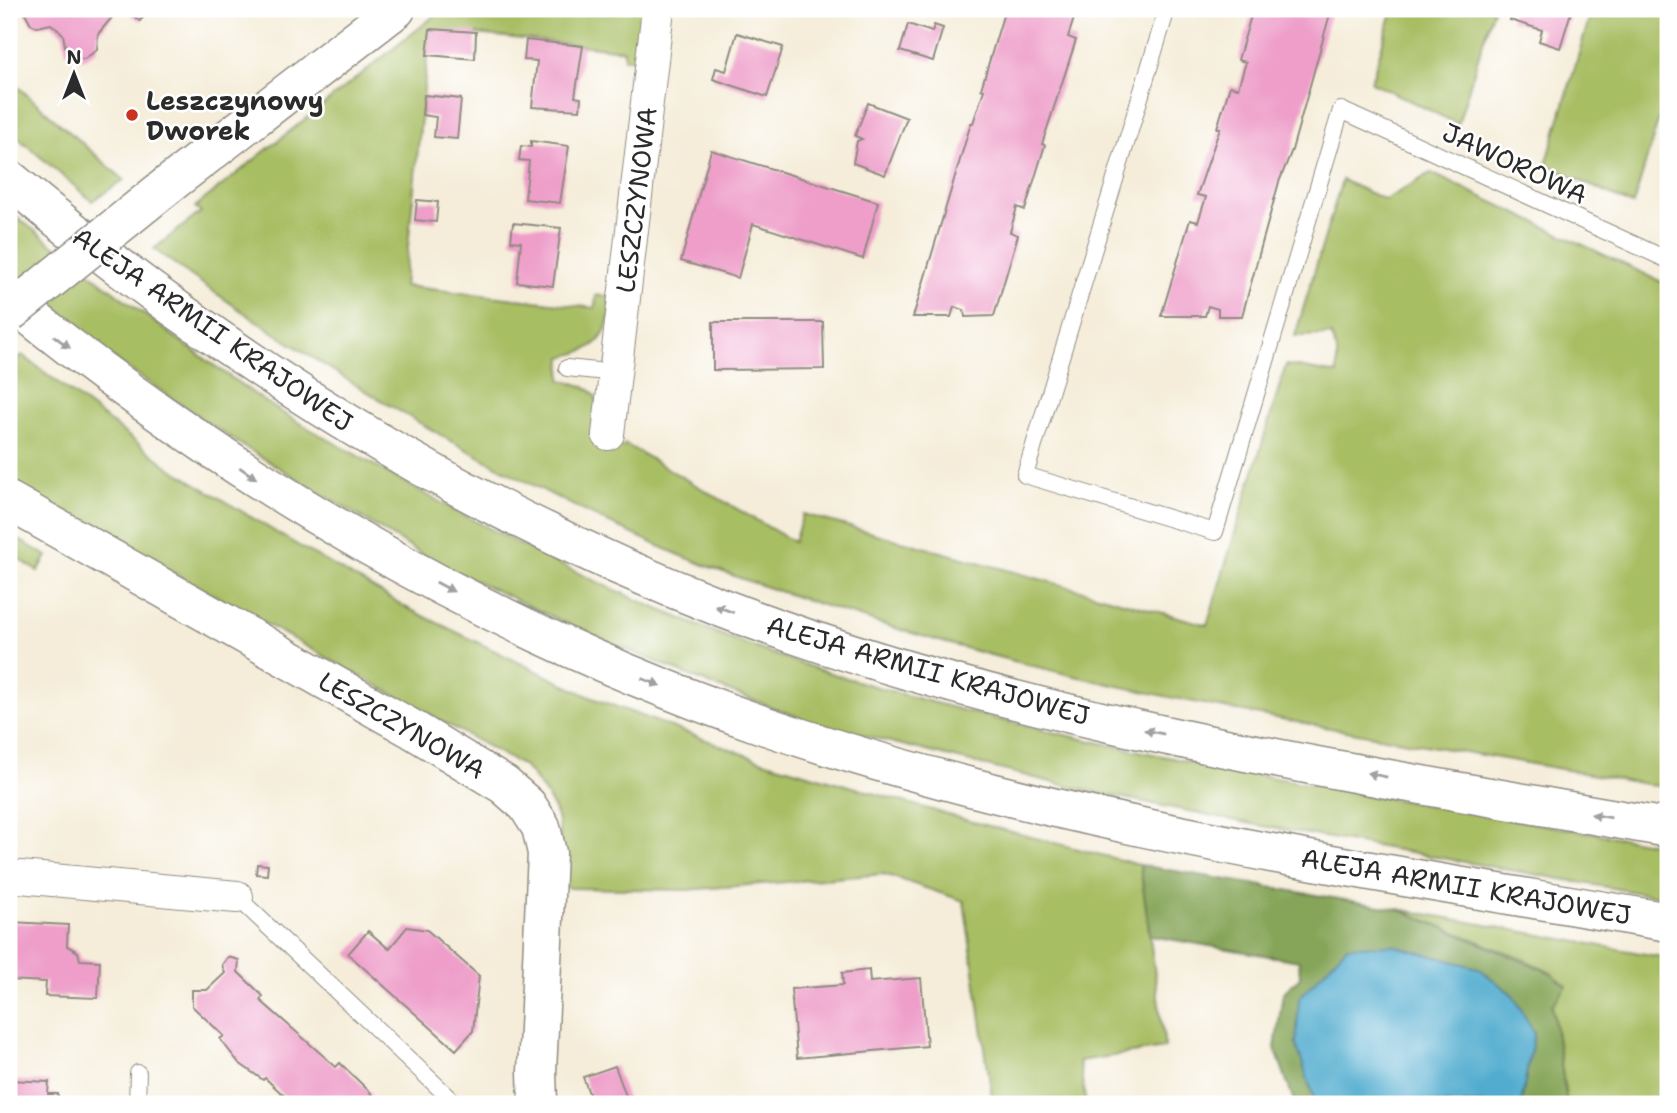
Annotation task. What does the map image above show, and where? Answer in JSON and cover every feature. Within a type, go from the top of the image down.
[{"type":"main road","points":[[9,313],[168,184],[396,9]]},
{"type":"main road","name":"ALEJA ARMII KRAJOWEJ","points":[[9,179],[156,296],[358,431],[529,524],[699,599],[866,658],[1122,725],[1225,747],[1668,828]]},
{"type":"main road","name":"ALEJA ARMII KRAJOWEJ","points":[[9,299],[61,341],[254,478],[374,549],[481,606],[596,660],[760,724],[911,771],[1069,809],[1348,865],[1668,922]]},
{"type":"main road","name":"LESZCZYNOWA","points":[[9,502],[412,729],[505,785],[527,805],[541,827],[547,853],[537,1072],[538,1104]]},
{"type":"street","name":"LESZCZYNOWA","points":[[608,434],[658,9]]},
{"type":"street","points":[[9,876],[237,897]]},
{"type":"lane","name":"JAWOROWA","points":[[1167,9],[1025,475],[1215,532],[1341,110],[1668,260]]},
{"type":"lane","points":[[567,368],[616,373]]},
{"type":"lane","points":[[237,897],[456,1104]]},
{"type":"lane","points":[[137,1104],[138,1073]]},
{"type":"green space","points":[[443,9],[644,9],[638,59],[624,59],[624,50],[430,29],[404,286],[595,308],[596,295],[608,296],[610,309],[603,335],[586,350],[562,357],[561,380],[586,388],[596,398],[597,415],[593,441],[624,447],[625,444],[794,542],[803,514],[1207,625],[1286,365],[1337,374],[1337,351],[1331,335],[1295,336],[1342,180],[1385,200],[1431,173],[1668,285],[1668,788],[1354,733],[1146,692],[939,641],[731,575],[600,519],[468,450],[339,375],[154,249],[201,212],[195,207]]},
{"type":"green space","points":[[1393,9],[1493,9],[1458,124],[1371,82]]},
{"type":"green space","points":[[1592,9],[1668,9],[1668,88],[1633,205],[1546,165]]},
{"type":"green space","points":[[9,79],[124,180],[92,201],[9,130]]},
{"type":"green space","points":[[9,211],[166,331],[292,419],[492,530],[664,612],[723,636],[843,677],[944,706],[1047,731],[1253,774],[1668,846],[1668,898],[1257,825],[1075,788],[814,723],[707,683],[585,632],[433,561],[238,443],[102,351],[9,274]]},
{"type":"green space","points":[[22,355],[169,467],[287,539],[411,610],[590,697],[760,760],[966,820],[1140,865],[1165,1048],[1079,1061],[1086,1104],[993,1104],[964,901],[884,874],[686,890],[569,888],[560,882],[559,832],[554,808],[525,767],[9,482],[9,366]]},
{"type":"green space","points":[[9,534],[47,556],[38,571],[17,558],[9,568]]},
{"type":"green space","points":[[1140,865],[1398,909],[1551,973],[1567,986],[1552,1005],[1567,1104],[1521,1104],[1534,1033],[1296,1044],[1316,1104],[1295,1104],[1275,1048],[1283,993],[1300,977],[1299,961],[1150,936]]},
{"type":"green space","points":[[1398,909],[1668,958],[1668,1104],[1567,1104],[1552,1004],[1566,986],[1551,973],[1530,962]]},
{"type":"water","points":[[1392,945],[1478,968],[1513,995],[1534,1033],[1521,1104],[1316,1104],[1296,1044],[1299,998],[1347,946]]},
{"type":"building","points":[[23,9],[119,9],[98,34],[97,50],[84,59],[74,58],[66,52],[63,34],[51,24],[37,27],[31,24]]},
{"type":"building","points":[[124,9],[150,9],[140,21]]},
{"type":"building","points":[[1005,9],[1086,9],[1084,14],[1076,12],[1068,37],[1076,40],[1042,144],[1045,145],[1025,210],[1017,207],[1010,232],[1018,235],[994,316],[965,317],[964,310],[954,307],[951,317],[913,317],[971,123],[984,90],[981,89]]},
{"type":"building","points":[[1253,9],[1314,9],[1330,14],[1292,150],[1279,182],[1242,316],[1218,316],[1218,309],[1208,306],[1205,316],[1161,316],[1190,220],[1198,222],[1206,197],[1197,195],[1220,128],[1217,128],[1230,86],[1238,88],[1246,62],[1238,60]]},
{"type":"building","points":[[1513,9],[1572,9],[1560,48],[1539,41],[1542,30],[1510,20]]},
{"type":"building","points":[[908,24],[932,32],[934,25],[943,28],[933,61],[900,51]]},
{"type":"building","points":[[430,29],[476,32],[475,59],[427,55]]},
{"type":"building","points":[[737,33],[783,47],[767,97],[713,79],[716,68],[726,71]]},
{"type":"building","points":[[526,40],[583,46],[575,97],[581,98],[580,110],[532,107],[537,61],[524,60]]},
{"type":"building","points":[[424,95],[461,99],[457,139],[434,137],[436,117],[422,115]]},
{"type":"building","points":[[868,103],[907,118],[885,175],[853,163],[857,141],[862,139],[855,136]]},
{"type":"building","points":[[531,141],[569,146],[560,203],[525,199],[529,161],[519,160],[521,146],[531,147]]},
{"type":"building","points":[[711,150],[878,202],[863,259],[753,224],[738,278],[681,261]]},
{"type":"building","points":[[417,200],[438,202],[436,222],[415,220]]},
{"type":"building","points":[[513,223],[561,228],[553,286],[517,282],[521,242],[511,241]]},
{"type":"building","points":[[713,322],[823,322],[824,369],[713,370]]},
{"type":"building","points":[[257,864],[268,865],[267,875],[256,874]]},
{"type":"building","points":[[11,922],[68,925],[67,946],[78,952],[80,960],[100,961],[98,998],[45,996],[46,982],[9,980]]},
{"type":"building","points":[[407,927],[427,930],[479,976],[473,1031],[456,1050],[348,954],[368,931],[389,949]]},
{"type":"building","points":[[228,957],[239,960],[238,972],[263,996],[260,1000],[336,1067],[340,1063],[372,1094],[369,1097],[377,1104],[293,1104],[265,1078],[263,1080],[239,1063],[220,1039],[224,1036],[192,1006],[192,990],[207,990],[225,973],[222,965]]},
{"type":"building","points":[[869,970],[870,982],[921,978],[927,1046],[797,1058],[791,989],[843,985],[842,973]]},
{"type":"building","points":[[615,1066],[629,1104],[593,1104],[583,1077]]},
{"type":"building","points":[[9,1080],[49,1082],[48,1094],[58,1094],[57,1104],[9,1104]]},
{"type":"place","name":"Leszczynowy Dworek","points":[[132,115]]}]
